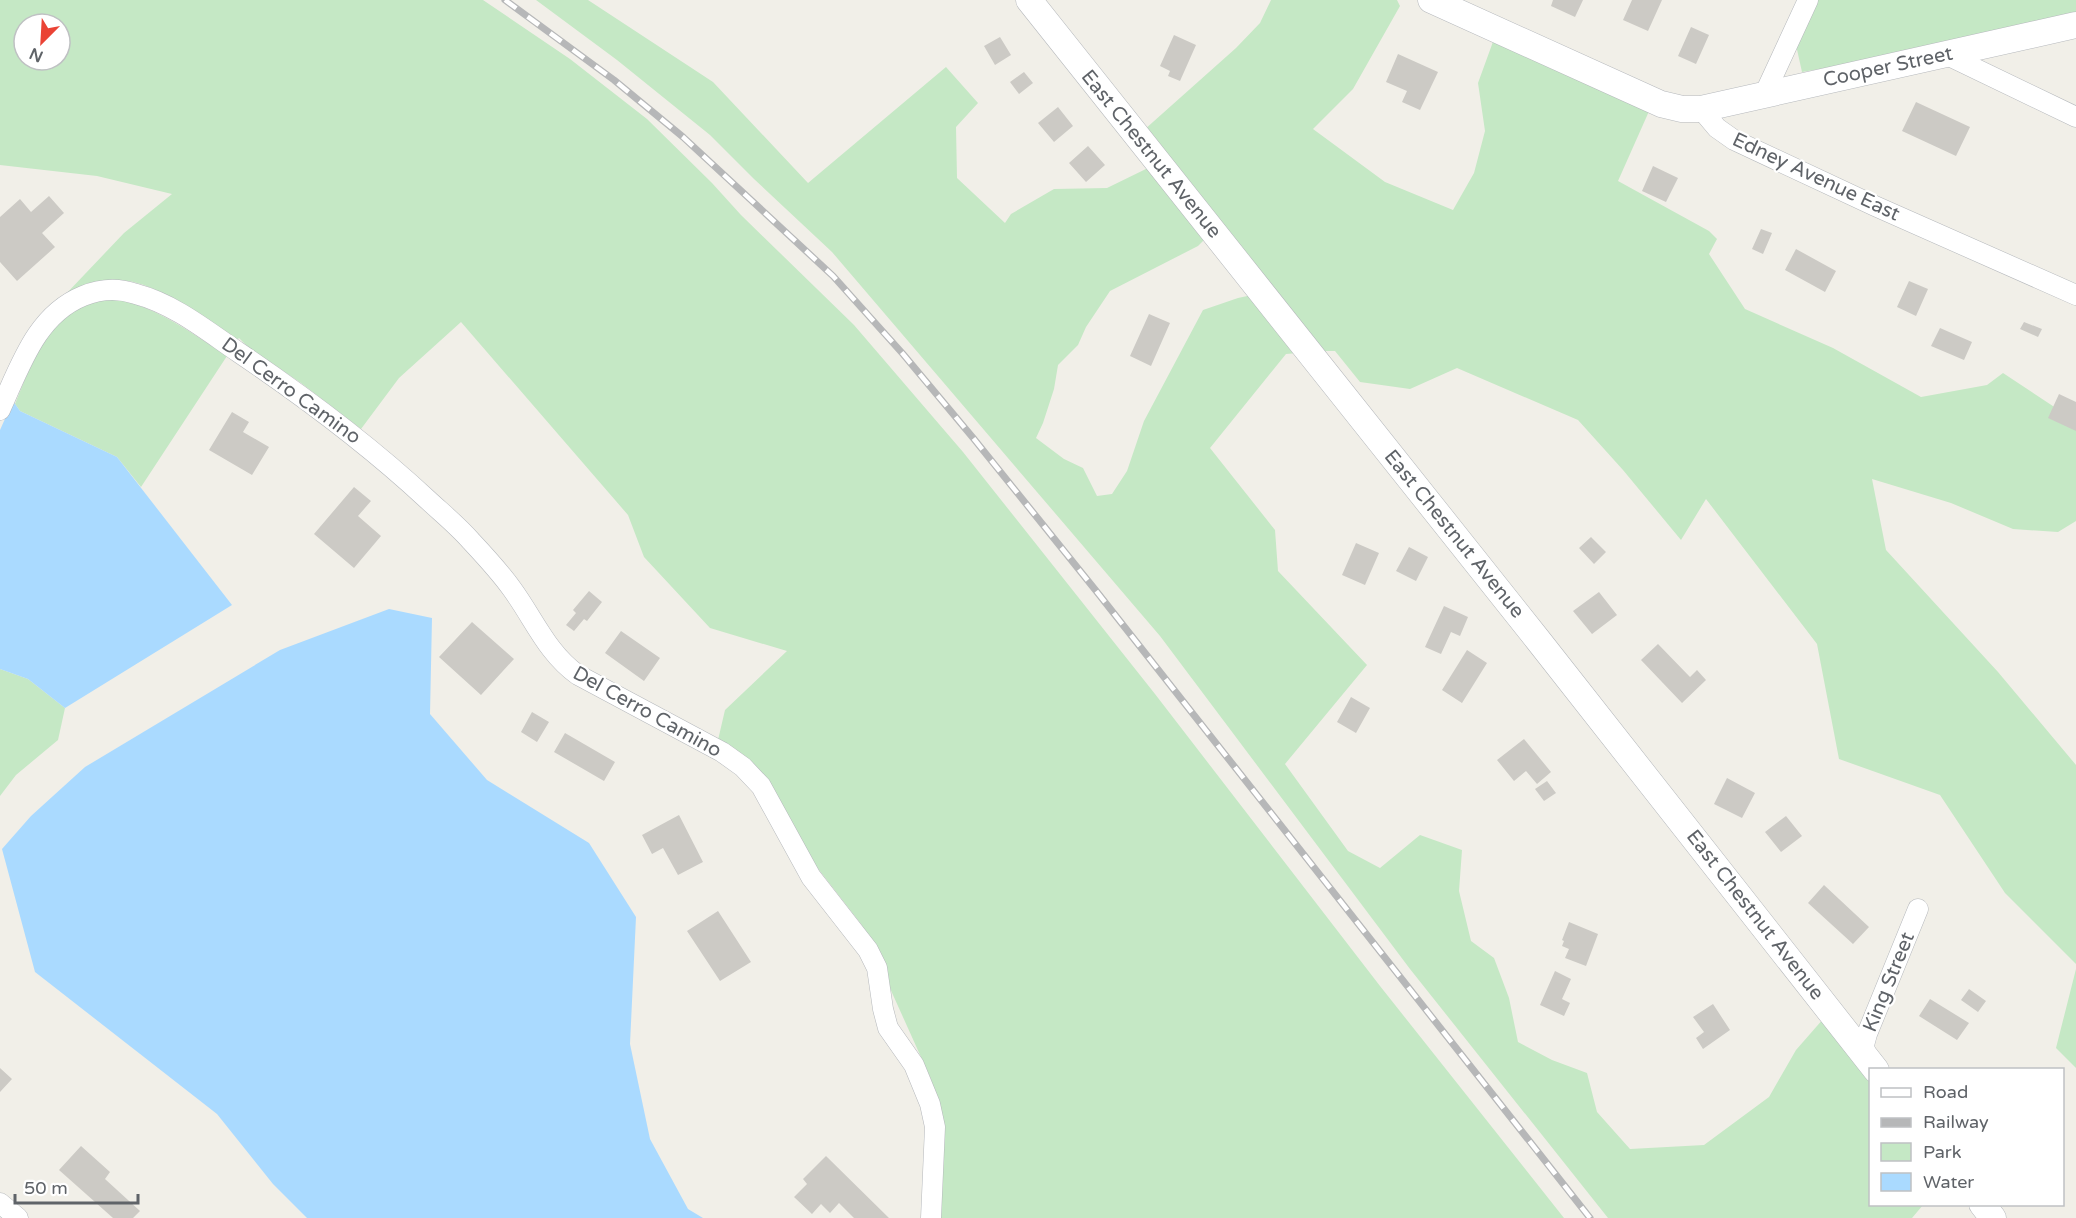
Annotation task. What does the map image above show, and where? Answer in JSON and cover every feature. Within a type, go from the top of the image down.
[{"type":"street","name":"East Chestnut Avenue","points":[[1029,0],[1871,1063]]},
{"type":"street","points":[[1431,0],[1662,104],[1682,109],[1701,109]]},
{"type":"street","points":[[1765,93],[1808,0]]},
{"type":"street","name":"Cooper Street","points":[[1701,109],[2076,25]]},
{"type":"street","points":[[1945,54],[2076,117]]},
{"type":"street","name":"Edney Avenue East","points":[[1701,109],[1718,129],[1734,140],[1875,206],[2076,295]]},
{"type":"street","name":"Del Cerro Camino","points":[[0,410],[35,336],[60,308],[83,296],[118,290],[137,294],[168,307],[295,391],[367,445],[395,470],[477,548],[512,589],[553,653],[563,664],[578,675],[722,753],[743,768],[761,786],[811,877],[868,950],[877,968],[888,1028],[914,1065],[922,1081],[933,1116],[935,1127],[931,1218]]},
{"type":"street","name":"King Street","points":[[1871,1063],[1864,1045],[1867,1034],[1918,909]]},
{"type":"street","points":[[0,1203],[18,1218]]},
{"type":"street","points":[[1984,1206],[1993,1218]]},
{"type":"green space","points":[[0,0],[483,0],[570,59],[647,119],[854,325],[963,452],[1564,1218],[941,1218],[938,1100],[930,1077],[861,924],[718,740],[725,710],[787,651],[710,628],[644,557],[628,515],[461,322],[399,378],[361,429],[301,383],[249,348],[239,338],[237,340],[163,293],[147,286],[119,281],[65,295],[124,233],[172,194],[97,176],[0,165]]},
{"type":"green space","points":[[536,0],[588,0],[713,82],[808,183],[946,67],[978,103],[956,127],[957,178],[1005,223],[1011,214],[1054,189],[1107,188],[1150,167],[1206,238],[1198,246],[1110,291],[1086,327],[1078,345],[1058,365],[1054,389],[1036,438],[1064,459],[1083,468],[1097,496],[1112,494],[1127,471],[1144,421],[1203,310],[1252,295],[1298,353],[1286,354],[1210,448],[1275,530],[1278,571],[1367,665],[1285,764],[1348,851],[1380,868],[1420,835],[1462,850],[1459,891],[1471,941],[1494,958],[1509,998],[1518,1042],[1552,1060],[1587,1073],[1597,1112],[1630,1149],[1704,1145],[1769,1097],[1796,1050],[1824,1018],[1869,1076],[1869,1206],[1922,1206],[1912,1218],[1608,1218],[1410,969],[1160,636],[832,252],[710,135],[617,60]]},
{"type":"green space","points":[[1271,0],[1397,0],[1400,6],[1353,89],[1313,129],[1385,182],[1453,210],[1474,173],[1485,131],[1478,83],[1494,39],[1650,109],[1618,181],[1709,231],[1717,239],[1709,254],[1745,309],[1833,348],[1921,397],[1987,385],[2003,373],[2074,420],[2076,424],[2076,521],[2058,532],[2013,529],[1951,503],[1872,479],[1886,550],[1998,672],[2076,765],[2076,964],[2005,893],[1940,795],[1839,759],[1817,644],[1706,499],[1681,540],[1578,420],[1457,368],[1410,389],[1360,382],[1335,351],[1320,351],[1144,130],[1236,48],[1260,23]]},
{"type":"green space","points":[[1817,0],[2076,0],[2076,16],[1884,58],[1802,72],[1796,45]]},
{"type":"green space","points":[[117,299],[161,315],[227,356],[141,487],[117,457],[20,411],[15,404],[39,349],[61,320],[76,309],[94,302]]},
{"type":"green space","points":[[0,669],[28,679],[65,708],[58,740],[16,775],[0,796]]},
{"type":"green space","points":[[2076,969],[2076,1068],[2056,1048]]},
{"type":"water","points":[[13,401],[20,411],[117,457],[232,605],[65,708],[28,679],[0,669],[0,430]]},
{"type":"water","points":[[389,609],[432,618],[430,714],[487,780],[589,843],[636,917],[630,1044],[650,1139],[688,1209],[703,1218],[307,1218],[273,1184],[217,1114],[35,972],[2,849],[31,816],[85,767],[280,650]]},
{"type":"building","points":[[1553,0],[1583,0],[1575,17],[1551,6]]},
{"type":"building","points":[[1632,0],[1662,0],[1648,31],[1623,20]]},
{"type":"building","points":[[1691,27],[1709,35],[1696,64],[1678,56]]},
{"type":"building","points":[[1174,35],[1196,45],[1180,81],[1168,76],[1170,71],[1160,66]]},
{"type":"building","points":[[1000,37],[1011,55],[995,65],[984,46]]},
{"type":"building","points":[[1398,54],[1438,72],[1420,110],[1402,102],[1407,91],[1386,82]]},
{"type":"building","points":[[1024,72],[1033,83],[1019,94],[1010,82]]},
{"type":"building","points":[[1916,102],[1970,127],[1956,156],[1902,131]]},
{"type":"building","points":[[1058,107],[1073,126],[1054,142],[1038,123]]},
{"type":"building","points":[[1088,146],[1105,165],[1086,182],[1069,163]]},
{"type":"building","points":[[1653,166],[1678,178],[1666,202],[1642,191]]},
{"type":"building","points":[[49,196],[64,213],[42,233],[55,247],[17,281],[0,262],[0,217],[20,199],[31,212]]},
{"type":"building","points":[[1761,229],[1772,233],[1763,254],[1752,249]]},
{"type":"building","points":[[1796,249],[1836,271],[1825,292],[1785,270]]},
{"type":"building","points":[[1909,281],[1928,289],[1916,316],[1897,307]]},
{"type":"building","points":[[1149,314],[1170,323],[1151,366],[1130,356]]},
{"type":"building","points":[[2024,322],[2042,329],[2038,337],[2020,329]]},
{"type":"building","points":[[1940,328],[1972,342],[1964,360],[1931,346]]},
{"type":"building","points":[[2059,394],[2076,402],[2076,431],[2048,418]]},
{"type":"building","points":[[232,412],[249,422],[243,432],[269,447],[252,475],[209,450]]},
{"type":"building","points":[[354,487],[371,501],[358,516],[381,536],[354,568],[314,534]]},
{"type":"building","points":[[1591,537],[1606,552],[1594,564],[1579,548]]},
{"type":"building","points":[[1356,543],[1379,553],[1365,585],[1342,575]]},
{"type":"building","points":[[1409,547],[1428,557],[1416,581],[1396,571]]},
{"type":"building","points":[[589,591],[602,602],[587,621],[584,619],[574,631],[566,625],[576,613],[573,610]]},
{"type":"building","points":[[1599,592],[1617,615],[1592,634],[1573,611]]},
{"type":"building","points":[[1444,606],[1468,617],[1460,636],[1451,632],[1441,654],[1425,647]]},
{"type":"building","points":[[472,622],[514,659],[481,695],[439,657]]},
{"type":"building","points":[[621,631],[660,658],[644,681],[605,653]]},
{"type":"building","points":[[1658,644],[1690,677],[1697,670],[1706,680],[1682,703],[1641,660]]},
{"type":"building","points":[[1467,650],[1487,663],[1462,703],[1442,690]]},
{"type":"building","points":[[1351,697],[1370,708],[1356,733],[1337,722]]},
{"type":"building","points":[[532,712],[549,722],[537,742],[521,732]]},
{"type":"building","points":[[565,733],[615,762],[604,781],[554,752]]},
{"type":"building","points":[[1524,739],[1551,772],[1537,784],[1526,771],[1514,781],[1497,760]]},
{"type":"building","points":[[1727,778],[1755,793],[1742,818],[1714,804]]},
{"type":"building","points":[[1547,781],[1556,793],[1544,801],[1535,789]]},
{"type":"building","points":[[679,815],[703,862],[678,875],[663,848],[652,854],[642,835]]},
{"type":"building","points":[[1786,816],[1802,836],[1781,852],[1765,832]]},
{"type":"building","points":[[1824,885],[1869,927],[1853,944],[1808,903]]},
{"type":"building","points":[[718,911],[751,962],[720,981],[687,931]]},
{"type":"building","points":[[1569,922],[1598,934],[1586,966],[1565,958],[1569,949],[1562,946],[1564,941],[1562,940]]},
{"type":"building","points":[[1555,971],[1571,979],[1562,999],[1570,1003],[1564,1016],[1540,1005]]},
{"type":"building","points":[[1969,989],[1986,1001],[1978,1012],[1961,1000]]},
{"type":"building","points":[[1930,999],[1969,1023],[1957,1040],[1919,1016]]},
{"type":"building","points":[[1713,1004],[1730,1030],[1703,1049],[1696,1038],[1704,1032],[1693,1017]]},
{"type":"building","points":[[0,1068],[12,1079],[0,1092]]},
{"type":"building","points":[[81,1146],[110,1172],[105,1179],[140,1211],[133,1218],[113,1218],[59,1170]]},
{"type":"building","points":[[826,1156],[889,1218],[854,1218],[839,1203],[830,1213],[821,1204],[812,1214],[794,1197],[807,1184],[803,1179]]},
{"type":"railway","points":[[505,0],[614,80],[683,137],[833,276],[903,354],[1097,592],[1590,1218]]}]
